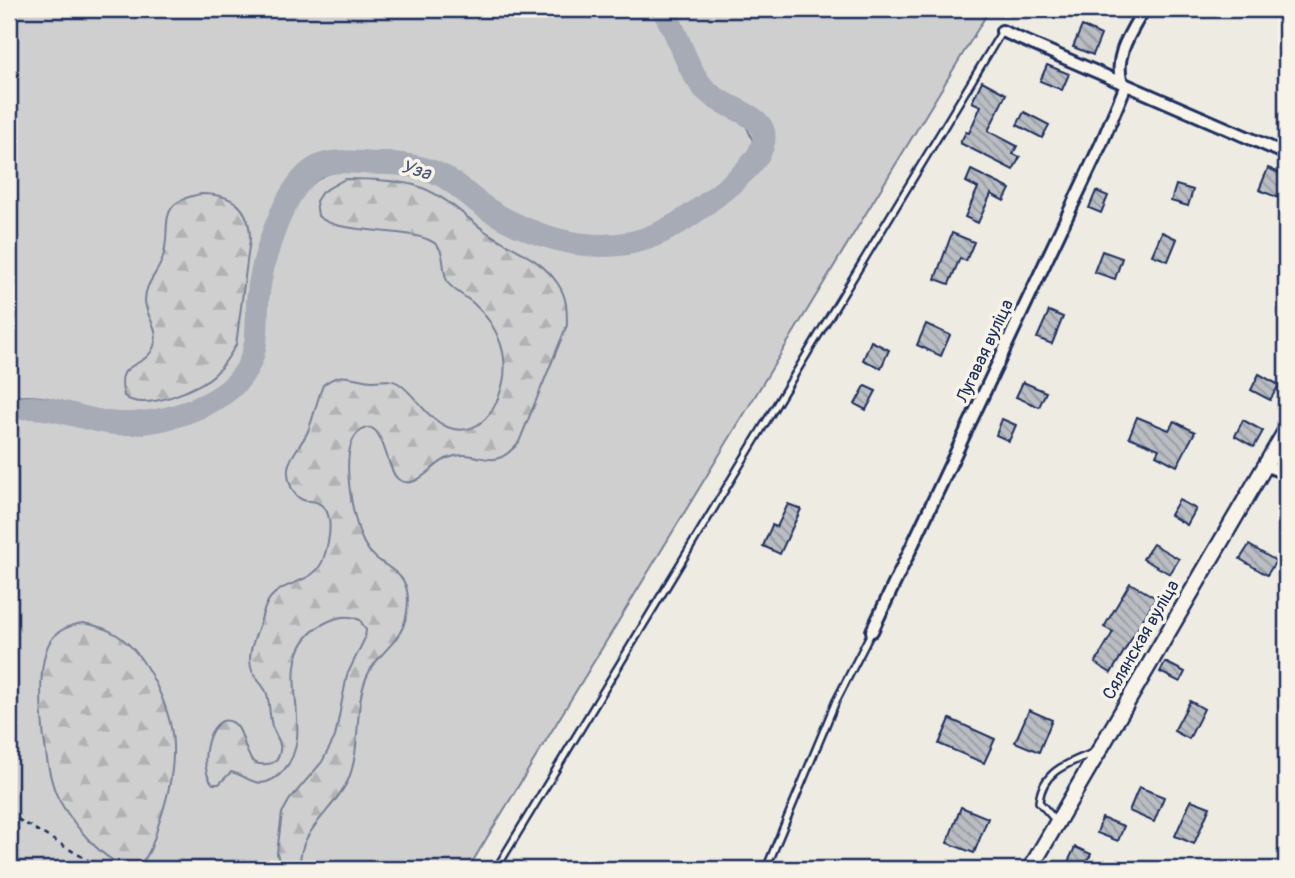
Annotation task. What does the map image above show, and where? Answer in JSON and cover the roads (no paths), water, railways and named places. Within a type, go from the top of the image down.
[{"type":"street","name":"Лугавая вуліца","points":[[872,631],[1102,142],[1124,84],[1118,71],[1121,53],[1144,9]]},
{"type":"street","points":[[1002,31],[1286,154]]},
{"type":"street","name":"Сялянская вуліца","points":[[1030,869],[1286,430]]},
{"type":"street","points":[[1265,465],[1286,474]]},
{"type":"lane","points":[[496,869],[1002,31]]},
{"type":"lane","points":[[766,869],[836,701],[872,631]]},
{"type":"lane","points":[[1057,822],[1039,802],[1040,788],[1058,767],[1100,751]]},
{"type":"waterway","name":"Уза","points":[[9,410],[48,409],[98,421],[128,424],[186,413],[221,395],[236,383],[246,370],[254,352],[260,281],[276,225],[294,190],[305,177],[323,164],[402,164],[433,171],[457,185],[484,207],[522,228],[578,244],[615,245],[634,242],[677,224],[734,182],[754,160],[764,138],[761,127],[751,117],[719,100],[702,86],[662,9]]}]
